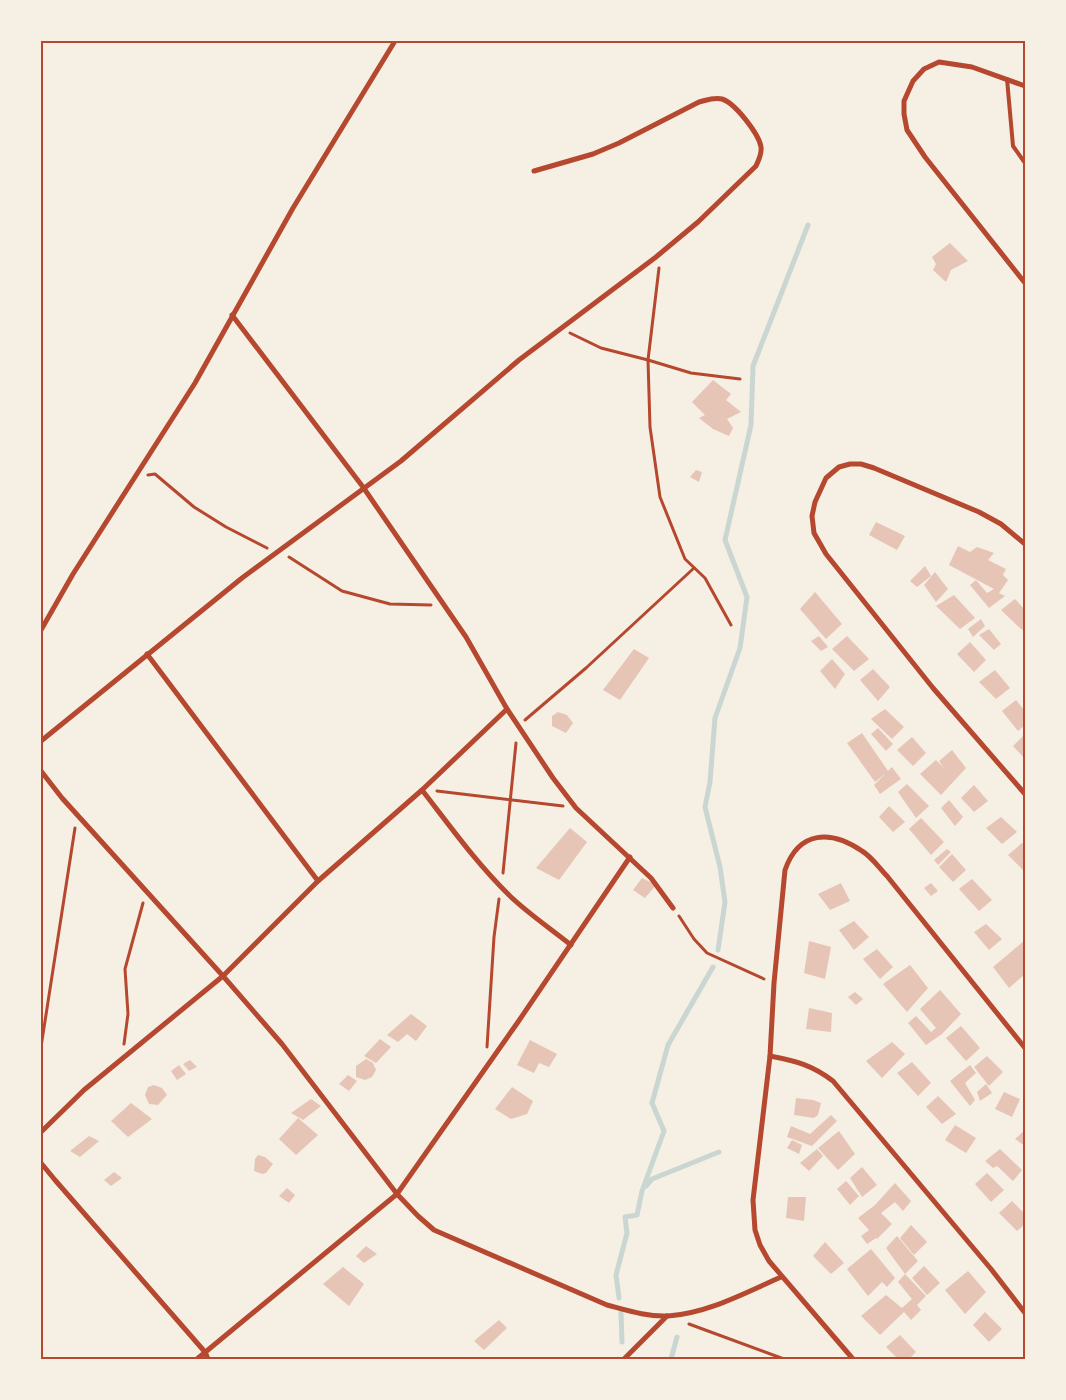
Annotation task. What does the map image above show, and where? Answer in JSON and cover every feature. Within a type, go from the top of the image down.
[{"type":"street","points":[[41,630],[73,574],[195,382],[293,208],[395,41]]},
{"type":"street","points":[[1025,86],[972,67],[939,62],[924,69],[912,81],[904,101],[904,114],[906,130],[925,157],[1025,283]]},
{"type":"street","points":[[41,741],[242,578],[363,487],[401,461],[519,360],[661,253],[705,216],[756,166],[761,155],[761,145],[736,108],[722,99],[712,98],[699,102],[619,143],[592,154],[534,171]]},
{"type":"street","points":[[232,315],[363,487],[466,637],[508,709],[553,778],[576,808],[651,878],[673,908]]},
{"type":"street","points":[[1025,544],[1001,524],[979,512],[908,481],[861,464],[850,464],[839,468],[826,478],[819,491],[812,516],[814,533],[831,560],[898,645],[1025,794]]},
{"type":"street","points":[[147,654],[318,881]]},
{"type":"street","points":[[41,1132],[84,1090],[223,976],[318,881],[422,790],[508,709]]},
{"type":"street","points":[[41,771],[77,815],[282,1044],[397,1194],[434,1230],[606,1305],[633,1312],[667,1316],[707,1309],[781,1277]]},
{"type":"street","points":[[422,790],[487,872],[512,898],[571,945]]},
{"type":"street","points":[[853,1359],[781,1277],[760,1246],[755,1230],[753,1200],[770,1056],[774,983],[785,870],[788,859],[799,845],[807,839],[830,837],[851,845],[872,860],[1025,1048]]},
{"type":"street","points":[[198,1359],[397,1194],[571,945],[630,857]]},
{"type":"street","points":[[770,1056],[803,1063],[820,1071],[833,1081],[1025,1312]]},
{"type":"street","points":[[41,1163],[73,1202],[206,1352],[208,1359]]},
{"type":"street","points":[[624,1359],[667,1316]]},
{"type":"lane","points":[[1008,79],[1013,146],[1025,163]]},
{"type":"path","points":[[661,253],[648,360],[650,427],[660,497],[685,559],[705,578],[731,625]]},
{"type":"path","points":[[562,328],[601,348],[691,373],[740,379]]},
{"type":"path","points":[[518,725],[586,668],[694,568]]},
{"type":"path","points":[[422,790],[576,808]]},
{"type":"path","points":[[41,1047],[77,815]]},
{"type":"path","points":[[122,1058],[128,1014],[125,969],[146,892]]},
{"type":"path","points":[[673,908],[694,939],[707,953],[774,983]]},
{"type":"path","points":[[667,1316],[784,1359]]},
{"type":"building","points":[[950,243],[968,261],[951,270],[946,282],[933,270],[936,264],[932,257]]},
{"type":"building","points":[[713,380],[731,394],[726,400],[741,412],[727,419],[733,428],[729,436],[713,429],[699,418],[705,415],[692,402]]},
{"type":"building","points":[[696,470],[702,472],[699,482],[690,477]]},
{"type":"building","points":[[876,522],[905,536],[897,550],[869,535]]},
{"type":"building","points":[[958,546],[970,552],[977,547],[994,553],[988,560],[1006,569],[1003,575],[1008,580],[999,593],[1005,596],[989,608],[970,585],[976,580],[987,593],[994,589],[949,565]]},
{"type":"building","points":[[925,566],[931,576],[917,587],[910,581]]},
{"type":"building","points":[[935,572],[948,589],[936,602],[924,585]]},
{"type":"building","points":[[815,592],[842,624],[826,639],[800,609]]},
{"type":"building","points":[[954,595],[975,618],[960,629],[936,606]]},
{"type":"building","points":[[1015,599],[1025,610],[1025,626],[1022,630],[1001,610]]},
{"type":"building","points":[[981,619],[985,626],[973,637],[968,629]]},
{"type":"building","points":[[989,629],[1001,644],[994,650],[979,635]]},
{"type":"building","points":[[819,636],[828,647],[821,651],[811,641]]},
{"type":"building","points":[[847,636],[869,659],[854,671],[832,649]]},
{"type":"building","points":[[970,642],[986,660],[974,672],[957,654]]},
{"type":"building","points":[[634,649],[649,658],[620,700],[603,690]]},
{"type":"building","points":[[832,659],[845,674],[835,689],[820,671]]},
{"type":"building","points":[[873,669],[890,687],[878,701],[860,680]]},
{"type":"building","points":[[995,670],[1010,688],[996,699],[979,682]]},
{"type":"building","points":[[1016,700],[1025,711],[1025,725],[1018,731],[1002,711]]},
{"type":"building","points":[[885,709],[904,727],[892,739],[871,719]]},
{"type":"building","points":[[558,712],[567,715],[573,723],[566,733],[552,726],[552,716]]},
{"type":"building","points":[[878,728],[893,744],[886,751],[871,734]]},
{"type":"building","points":[[862,733],[888,771],[892,767],[901,779],[880,794],[874,785],[886,773],[875,782],[847,743]]},
{"type":"building","points":[[1025,734],[1025,759],[1013,746]]},
{"type":"building","points":[[912,737],[926,753],[913,766],[897,750]]},
{"type":"building","points":[[952,750],[966,768],[941,795],[920,774],[936,760],[944,768],[939,761]]},
{"type":"building","points":[[907,784],[929,806],[916,818],[898,792]]},
{"type":"building","points":[[974,785],[988,801],[974,812],[961,798]]},
{"type":"building","points":[[949,800],[963,817],[955,826],[941,808]]},
{"type":"building","points":[[889,806],[905,822],[893,832],[879,817]]},
{"type":"building","points":[[1001,817],[1017,832],[1002,844],[986,828]]},
{"type":"building","points":[[921,818],[944,842],[931,855],[909,829]]},
{"type":"building","points":[[570,828],[587,842],[559,880],[536,868]]},
{"type":"building","points":[[1022,843],[1025,846],[1025,869],[1023,870],[1008,855]]},
{"type":"building","points":[[947,849],[951,852],[938,865],[934,860]]},
{"type":"building","points":[[952,854],[966,870],[953,882],[939,867]]},
{"type":"building","points":[[642,878],[656,885],[645,898],[633,890]]},
{"type":"building","points":[[972,879],[992,900],[979,911],[959,889]]},
{"type":"building","points":[[841,883],[850,901],[830,910],[818,894]]},
{"type":"building","points":[[931,883],[938,891],[931,896],[924,888]]},
{"type":"building","points":[[854,921],[869,937],[854,950],[839,930]]},
{"type":"building","points":[[986,924],[1002,939],[989,950],[974,932]]},
{"type":"building","points":[[809,941],[831,947],[825,979],[804,973]]},
{"type":"building","points":[[1024,941],[1025,974],[1009,988],[993,967]]},
{"type":"building","points":[[877,949],[893,967],[880,979],[863,959]]},
{"type":"building","points":[[910,965],[928,988],[907,1012],[883,984]]},
{"type":"building","points":[[940,990],[961,1014],[942,1034],[926,1045],[908,1023],[916,1016],[931,1032],[936,1028],[920,1009]]},
{"type":"building","points":[[855,992],[863,999],[856,1005],[848,997]]},
{"type":"building","points":[[809,1008],[832,1013],[831,1032],[806,1029]]},
{"type":"building","points":[[411,1014],[427,1026],[416,1041],[407,1034],[398,1042],[387,1035]]},
{"type":"building","points":[[961,1026],[980,1048],[966,1061],[946,1038]]},
{"type":"building","points":[[380,1039],[391,1047],[376,1063],[364,1056]]},
{"type":"building","points":[[530,1040],[557,1054],[549,1067],[539,1063],[534,1073],[517,1065]]},
{"type":"building","points":[[892,1042],[905,1054],[882,1078],[866,1061]]},
{"type":"building","points":[[987,1056],[1003,1072],[989,1086],[974,1067]]},
{"type":"building","points":[[366,1059],[373,1063],[376,1070],[372,1077],[365,1080],[356,1077],[356,1066]]},
{"type":"building","points":[[190,1060],[197,1067],[189,1071],[183,1064]]},
{"type":"building","points":[[912,1062],[931,1083],[918,1096],[897,1073]]},
{"type":"building","points":[[179,1065],[186,1074],[177,1080],[171,1071]]},
{"type":"building","points":[[970,1065],[976,1073],[965,1083],[975,1100],[970,1106],[950,1081]]},
{"type":"building","points":[[348,1075],[357,1081],[349,1091],[339,1084]]},
{"type":"building","points":[[986,1084],[992,1093],[980,1101],[977,1092]]},
{"type":"building","points":[[154,1085],[162,1088],[167,1095],[158,1105],[149,1104],[145,1095],[148,1087]]},
{"type":"building","points":[[512,1087],[533,1101],[527,1114],[511,1119],[495,1109]]},
{"type":"building","points":[[1004,1092],[1020,1099],[1012,1117],[995,1109]]},
{"type":"building","points":[[938,1096],[956,1114],[942,1124],[926,1107]]},
{"type":"building","points":[[796,1098],[821,1103],[818,1115],[814,1118],[794,1115]]},
{"type":"building","points":[[311,1099],[321,1106],[303,1120],[291,1113]]},
{"type":"building","points":[[131,1103],[152,1119],[128,1137],[111,1121]]},
{"type":"building","points":[[831,1115],[837,1121],[812,1146],[787,1137],[791,1126],[810,1134]]},
{"type":"building","points":[[298,1118],[318,1135],[296,1155],[279,1139]]},
{"type":"building","points":[[955,1125],[976,1138],[966,1153],[945,1140]]},
{"type":"building","points":[[1025,1130],[1025,1146],[1015,1139]]},
{"type":"building","points":[[839,1131],[855,1154],[838,1170],[818,1148]]},
{"type":"building","points":[[89,1136],[99,1141],[80,1157],[70,1151]]},
{"type":"building","points":[[792,1140],[802,1145],[799,1154],[787,1148]]},
{"type":"building","points":[[817,1149],[823,1156],[809,1171],[800,1163]]},
{"type":"building","points":[[1000,1149],[1022,1170],[1013,1181],[997,1166],[993,1168],[985,1161]]},
{"type":"building","points":[[258,1155],[265,1157],[273,1164],[266,1173],[262,1174],[254,1171],[255,1159]]},
{"type":"building","points":[[862,1167],[877,1185],[862,1197],[850,1178]]},
{"type":"building","points":[[114,1172],[122,1178],[111,1186],[104,1180]]},
{"type":"building","points":[[987,1173],[1004,1190],[991,1202],[975,1184]]},
{"type":"building","points":[[846,1181],[859,1196],[850,1205],[837,1189]]},
{"type":"building","points":[[895,1183],[911,1201],[903,1211],[895,1202],[881,1213],[892,1224],[877,1239],[867,1244],[861,1236],[869,1230],[858,1218],[875,1205]]},
{"type":"building","points":[[287,1188],[295,1195],[289,1203],[279,1196]]},
{"type":"building","points":[[788,1197],[806,1197],[804,1221],[786,1218]]},
{"type":"building","points":[[1012,1201],[1025,1214],[1025,1224],[1017,1231],[999,1213]]},
{"type":"building","points":[[911,1225],[927,1242],[914,1255],[900,1238]]},
{"type":"building","points":[[897,1236],[918,1261],[905,1274],[886,1248]]},
{"type":"building","points":[[825,1242],[844,1263],[831,1274],[813,1256]]},
{"type":"building","points":[[366,1246],[377,1254],[364,1263],[356,1256]]},
{"type":"building","points":[[871,1249],[895,1278],[887,1287],[882,1282],[868,1296],[847,1269]]},
{"type":"building","points":[[924,1266],[940,1283],[927,1295],[912,1278]]},
{"type":"building","points":[[343,1267],[364,1284],[349,1306],[323,1284]]},
{"type":"building","points":[[968,1271],[986,1292],[965,1314],[945,1290]]},
{"type":"building","points":[[905,1274],[926,1296],[917,1305],[921,1310],[911,1320],[904,1312],[880,1335],[861,1316],[886,1295],[902,1308],[912,1299],[898,1282]]},
{"type":"building","points":[[985,1312],[1002,1329],[989,1342],[973,1325]]},
{"type":"building","points":[[499,1320],[507,1328],[484,1350],[474,1341]]},
{"type":"building","points":[[900,1335],[916,1352],[909,1359],[898,1359],[886,1347]]},
{"type":"waterway","points":[[718,950],[725,902],[720,867],[705,807],[710,782],[715,718],[740,648],[747,597],[725,540],[751,425],[753,366],[808,225]]},
{"type":"waterway","points":[[619,1298],[616,1275],[627,1233],[625,1217],[637,1215],[642,1191],[664,1131],[652,1103],[668,1045],[713,967]]},
{"type":"waterway","points":[[646,1186],[652,1179],[719,1152]]},
{"type":"waterway","points":[[621,1313],[622,1342]]},
{"type":"waterway","points":[[671,1359],[677,1337]]}]
